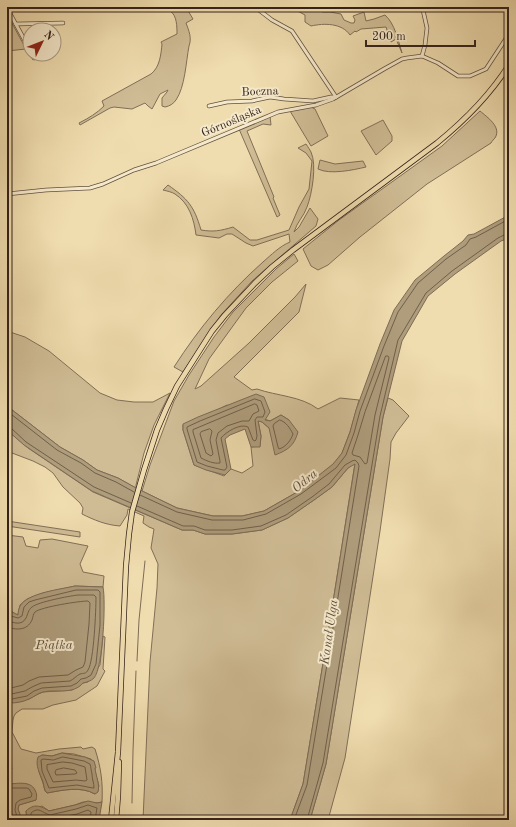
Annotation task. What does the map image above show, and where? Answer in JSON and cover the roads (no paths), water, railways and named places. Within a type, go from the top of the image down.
[{"type":"main road","points":[[111,820],[118,752],[126,566],[132,512],[155,436],[177,386],[212,331],[230,309],[261,277],[306,240],[453,130],[481,101],[509,65]]},
{"type":"main road","points":[[116,820],[119,769],[118,752]]},
{"type":"street","points":[[255,7],[272,20],[292,31],[336,97],[402,59],[422,56],[438,63],[458,76],[470,76],[486,69],[508,38],[509,33]]},
{"type":"street","points":[[422,56],[427,28],[423,10],[430,7]]},
{"type":"street","points":[[7,8],[22,35]]},
{"type":"street","points":[[16,24],[63,24]]},
{"type":"street","name":"Boczna","points":[[209,106],[270,97],[313,101],[336,97]]},
{"type":"street","name":"Górnośląska","points":[[7,194],[90,188],[103,184],[134,170],[156,163],[278,112],[316,105],[336,97]]},
{"type":"water","points":[[509,215],[509,238],[501,241],[455,274],[428,296],[402,341],[383,417],[326,764],[310,820],[290,820],[303,784],[355,464],[348,468],[332,487],[288,518],[262,530],[232,534],[205,534],[193,530],[182,530],[92,491],[24,445],[7,430],[7,406],[60,447],[97,470],[118,478],[177,508],[213,516],[242,516],[264,511],[299,491],[333,464],[342,453],[380,344],[394,310],[415,280],[463,241],[468,235],[474,234]]},
{"type":"water","points":[[256,394],[264,397],[270,412],[265,420],[270,421],[281,415],[289,420],[298,432],[292,444],[284,451],[275,455],[269,428],[262,422],[258,421],[261,436],[260,447],[251,447],[245,429],[230,435],[225,439],[231,469],[225,475],[194,465],[183,430],[183,424]]},
{"type":"water","name":"Piątka","points":[[75,586],[103,587],[104,619],[102,649],[100,662],[94,678],[74,689],[43,692],[24,701],[10,703],[7,705],[7,601],[10,610],[18,615],[20,606],[30,598],[45,592]]},
{"type":"water","points":[[62,753],[85,757],[94,761],[98,792],[95,794],[84,790],[72,789],[47,793],[37,766],[38,757],[42,755],[52,756]]},
{"type":"water","points":[[7,784],[26,784],[33,787],[36,791],[36,800],[19,805],[18,809],[22,820],[7,820]]},
{"type":"water","points":[[88,801],[97,803],[102,802],[99,820],[27,820],[26,811],[35,806],[49,811]]},
{"type":"waterway","points":[[137,661],[139,620],[145,561]]},
{"type":"waterway","points":[[132,803],[136,671]]},
{"type":"water label","name":"Odra","points":[[304,480]]},
{"type":"water label","name":"Kanał Ulga","points":[[328,632]]}]
